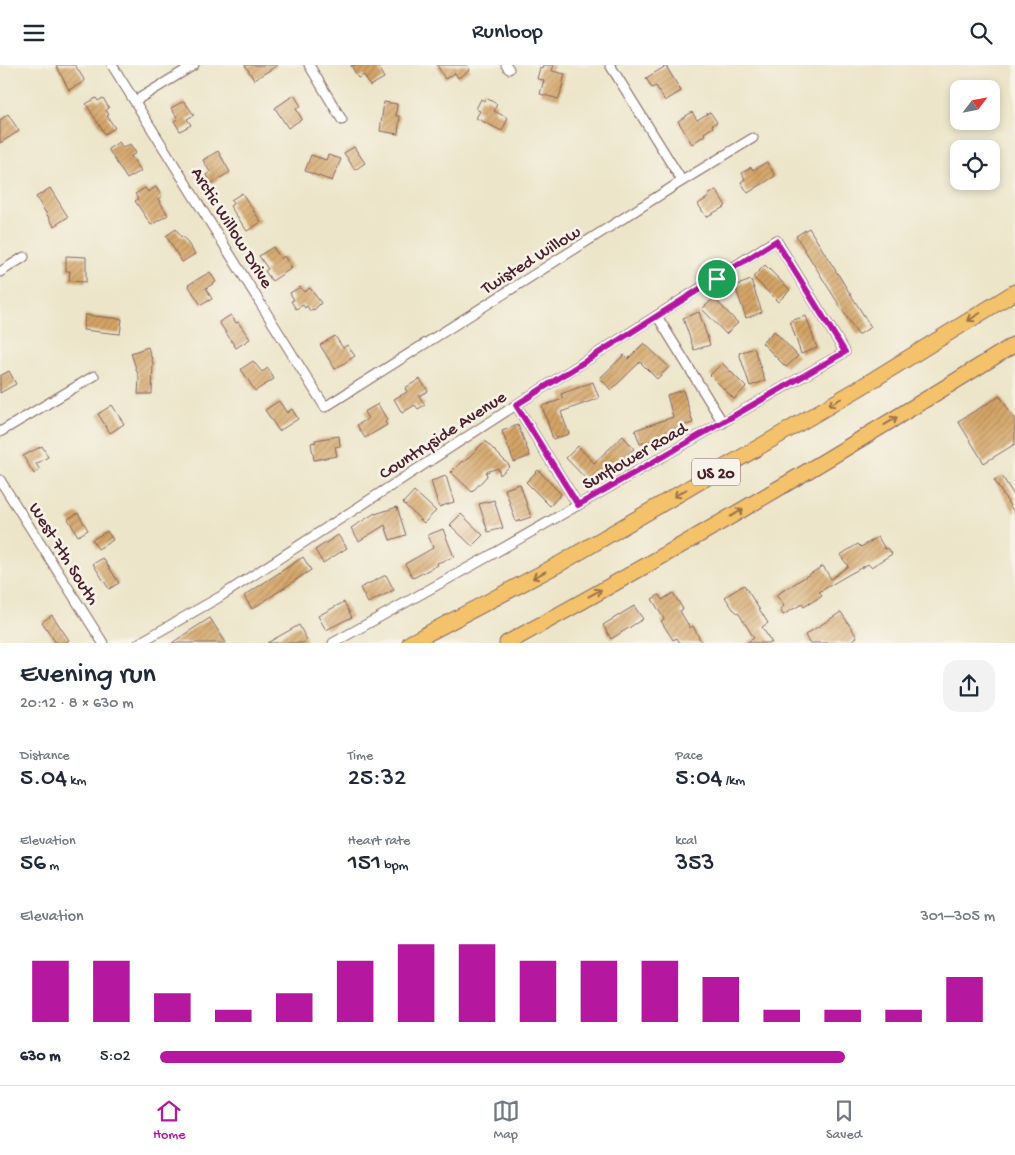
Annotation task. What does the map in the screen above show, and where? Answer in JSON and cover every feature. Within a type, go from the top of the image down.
[{"type":"highway","name":"US 20","points":[[410,643],[561,563],[858,389],[1015,291]]},
{"type":"highway","name":"US 20","points":[[507,643],[764,498],[1015,344]]},
{"type":"street","name":"Arctic Willow Drive","points":[[112,65],[325,407]]},
{"type":"street","points":[[135,101],[194,65]]},
{"type":"street","points":[[309,65],[342,119]]},
{"type":"street","points":[[610,65],[682,181]]},
{"type":"street","name":"Twisted Willow","points":[[325,407],[753,138]]},
{"type":"street","name":"Countryside Avenue","points":[[139,643],[218,598],[516,405],[776,241],[845,352]]},
{"type":"street","points":[[0,271],[24,257]]},
{"type":"street","points":[[657,316],[723,423]]},
{"type":"street","name":"Sunflower Road","points":[[333,643],[845,352]]},
{"type":"street","points":[[0,432],[94,376]]},
{"type":"street","points":[[516,405],[578,505]]},
{"type":"street","name":"West 7th South","points":[[0,480],[103,643]]},
{"type":"building","points":[[56,65],[75,65],[85,81],[69,90]]},
{"type":"building","points":[[245,65],[278,65],[254,80]]},
{"type":"building","points":[[351,65],[377,65],[384,78],[370,86],[364,75],[358,78]]},
{"type":"building","points":[[437,65],[467,65],[470,70],[458,78],[455,73],[445,79]]},
{"type":"building","points":[[543,65],[554,65],[552,71],[565,74],[559,99],[540,94],[544,80],[537,79],[540,68],[542,69]]},
{"type":"building","points":[[666,66],[681,91],[665,101],[656,86],[652,88],[646,78]]},
{"type":"building","points":[[294,95],[301,106],[296,109],[302,119],[288,128],[275,108]]},
{"type":"building","points":[[96,98],[98,101],[103,98],[109,108],[106,110],[109,115],[107,116],[115,128],[105,134],[86,104]]},
{"type":"building","points":[[486,98],[497,104],[494,111],[508,118],[502,131],[476,118],[480,111],[476,109],[481,99],[484,101]]},
{"type":"building","points":[[184,101],[194,115],[187,119],[191,125],[180,131],[174,121],[178,119],[171,108]]},
{"type":"building","points":[[384,102],[397,104],[396,116],[400,116],[398,134],[380,131]]},
{"type":"building","points":[[692,112],[697,120],[710,112],[717,122],[704,133],[705,135],[692,144],[678,121]]},
{"type":"building","points":[[8,114],[19,131],[0,143],[0,120]]},
{"type":"building","points":[[119,142],[123,148],[130,144],[136,153],[131,156],[141,171],[127,179],[108,149]]},
{"type":"building","points":[[354,147],[365,163],[355,170],[344,153]]},
{"type":"building","points":[[218,151],[230,172],[212,183],[206,175],[210,172],[203,160]]},
{"type":"building","points":[[311,155],[326,160],[328,155],[341,159],[332,181],[305,171]]},
{"type":"building","points":[[767,162],[775,176],[748,193],[741,182],[745,179],[742,173],[751,167],[753,170]]},
{"type":"building","points":[[156,187],[162,197],[158,199],[168,215],[151,225],[135,201],[138,199],[135,194],[145,188],[148,192]]},
{"type":"building","points":[[50,188],[68,217],[54,226],[36,197]]},
{"type":"building","points":[[716,190],[726,206],[706,217],[698,204]]},
{"type":"building","points":[[242,193],[261,222],[247,231],[230,206],[233,204],[231,200]]},
{"type":"building","points":[[809,228],[871,327],[858,335],[796,236]]},
{"type":"building","points":[[176,229],[195,254],[182,262],[166,236]]},
{"type":"building","points":[[273,247],[281,259],[284,256],[292,268],[272,281],[265,271],[268,269],[259,256]]},
{"type":"building","points":[[66,256],[86,257],[86,282],[69,281],[70,271],[66,271]]},
{"type":"building","points":[[765,265],[790,290],[778,302],[753,277]]},
{"type":"building","points":[[210,272],[216,282],[206,288],[212,299],[201,305],[188,285]]},
{"type":"building","points":[[751,280],[762,312],[746,318],[735,286]]},
{"type":"building","points":[[300,287],[304,292],[310,288],[321,303],[314,310],[310,311],[307,306],[305,308],[303,305],[296,309],[291,301],[294,300],[290,293]]},
{"type":"building","points":[[714,298],[738,323],[726,334],[702,309]]},
{"type":"building","points":[[699,312],[710,345],[694,350],[683,318]]},
{"type":"building","points":[[85,315],[122,319],[120,334],[83,330]]},
{"type":"building","points":[[231,315],[250,339],[236,348],[219,322]]},
{"type":"building","points":[[806,316],[817,348],[801,354],[790,321]]},
{"type":"building","points":[[774,331],[798,356],[786,367],[762,343]]},
{"type":"building","points":[[335,336],[343,348],[347,345],[355,356],[335,369],[320,345]]},
{"type":"building","points":[[644,343],[669,367],[657,379],[640,362],[611,390],[600,378],[624,355],[628,359]]},
{"type":"building","points":[[148,347],[153,363],[152,394],[138,394],[139,378],[131,353]]},
{"type":"building","points":[[754,348],[765,381],[750,386],[739,353]]},
{"type":"building","points":[[253,361],[262,372],[268,368],[274,379],[255,391],[241,369]]},
{"type":"building","points":[[722,363],[746,387],[734,399],[710,375]]},
{"type":"building","points":[[9,371],[16,384],[0,393],[0,376]]},
{"type":"building","points":[[420,379],[428,391],[419,396],[425,405],[418,409],[415,405],[402,413],[394,399],[407,392],[405,388]]},
{"type":"building","points":[[593,382],[599,398],[561,412],[569,434],[553,439],[542,406],[563,399],[561,394]]},
{"type":"building","points":[[683,390],[693,423],[672,429],[673,434],[640,444],[635,430],[673,417],[667,395]]},
{"type":"building","points":[[1000,396],[1015,420],[1015,444],[984,463],[958,421]]},
{"type":"building","points":[[279,401],[287,413],[292,409],[298,419],[279,431],[265,410]]},
{"type":"building","points":[[378,404],[387,420],[385,422],[387,425],[365,438],[357,425],[368,419],[364,412]]},
{"type":"building","points":[[112,405],[124,424],[110,433],[98,414]]},
{"type":"building","points":[[518,425],[530,456],[514,462],[502,431]]},
{"type":"building","points":[[339,436],[340,446],[335,447],[337,456],[314,460],[311,443],[316,442],[315,440]]},
{"type":"building","points":[[623,436],[634,449],[609,472],[606,468],[590,483],[566,458],[578,446],[594,463]]},
{"type":"building","points":[[485,441],[510,466],[500,475],[498,468],[486,472],[487,476],[472,492],[451,472]]},
{"type":"building","points":[[42,446],[48,457],[36,464],[40,470],[34,474],[23,456]]},
{"type":"building","points":[[538,470],[561,494],[550,506],[526,482]]},
{"type":"building","points":[[446,476],[454,502],[439,507],[431,481]]},
{"type":"building","points":[[1002,476],[1015,497],[1015,514],[994,480]]},
{"type":"building","points":[[520,484],[531,517],[516,522],[505,489]]},
{"type":"building","points":[[414,491],[436,511],[424,523],[403,503]]},
{"type":"building","points":[[494,500],[503,528],[488,532],[479,504]]},
{"type":"building","points":[[397,507],[406,535],[390,540],[385,525],[359,541],[351,528],[375,513]]},
{"type":"building","points":[[78,513],[88,530],[78,536],[68,519]]},
{"type":"building","points":[[461,514],[483,535],[472,546],[450,525]]},
{"type":"building","points":[[443,529],[454,557],[437,563],[438,565],[413,578],[405,564],[433,548],[428,535]]},
{"type":"building","points":[[107,531],[113,540],[98,549],[92,540]]},
{"type":"building","points":[[338,535],[347,548],[323,563],[315,550]]},
{"type":"building","points":[[878,537],[885,549],[888,548],[892,554],[871,567],[868,564],[819,592],[822,596],[804,607],[802,604],[783,615],[780,609],[784,606],[776,595],[823,566],[831,579],[848,566],[840,555],[858,544],[861,547]]},
{"type":"building","points":[[303,557],[311,570],[252,609],[244,596]]},
{"type":"building","points":[[103,558],[119,583],[109,589],[93,564]]},
{"type":"building","points":[[386,575],[394,590],[368,603],[360,588]]},
{"type":"building","points":[[744,585],[768,623],[762,627],[772,643],[746,643],[754,638],[739,614],[725,597]]},
{"type":"building","points":[[673,593],[683,609],[680,611],[690,628],[693,626],[702,643],[680,643],[677,638],[673,640],[661,621],[664,619],[652,599],[659,595],[662,600]]},
{"type":"building","points":[[344,602],[352,617],[326,630],[318,616]]},
{"type":"building","points":[[634,606],[643,619],[611,639],[603,625]]},
{"type":"building","points":[[841,612],[857,637],[848,643],[809,643],[805,635]]},
{"type":"building","points":[[52,615],[69,640],[65,643],[56,643],[42,622]]},
{"type":"building","points":[[210,618],[226,643],[172,643],[188,632]]},
{"type":"building","points":[[299,625],[307,640],[303,643],[267,643]]},
{"type":"route","points":[[776,241],[845,352],[578,505],[516,405],[717,279],[776,241]]}]
